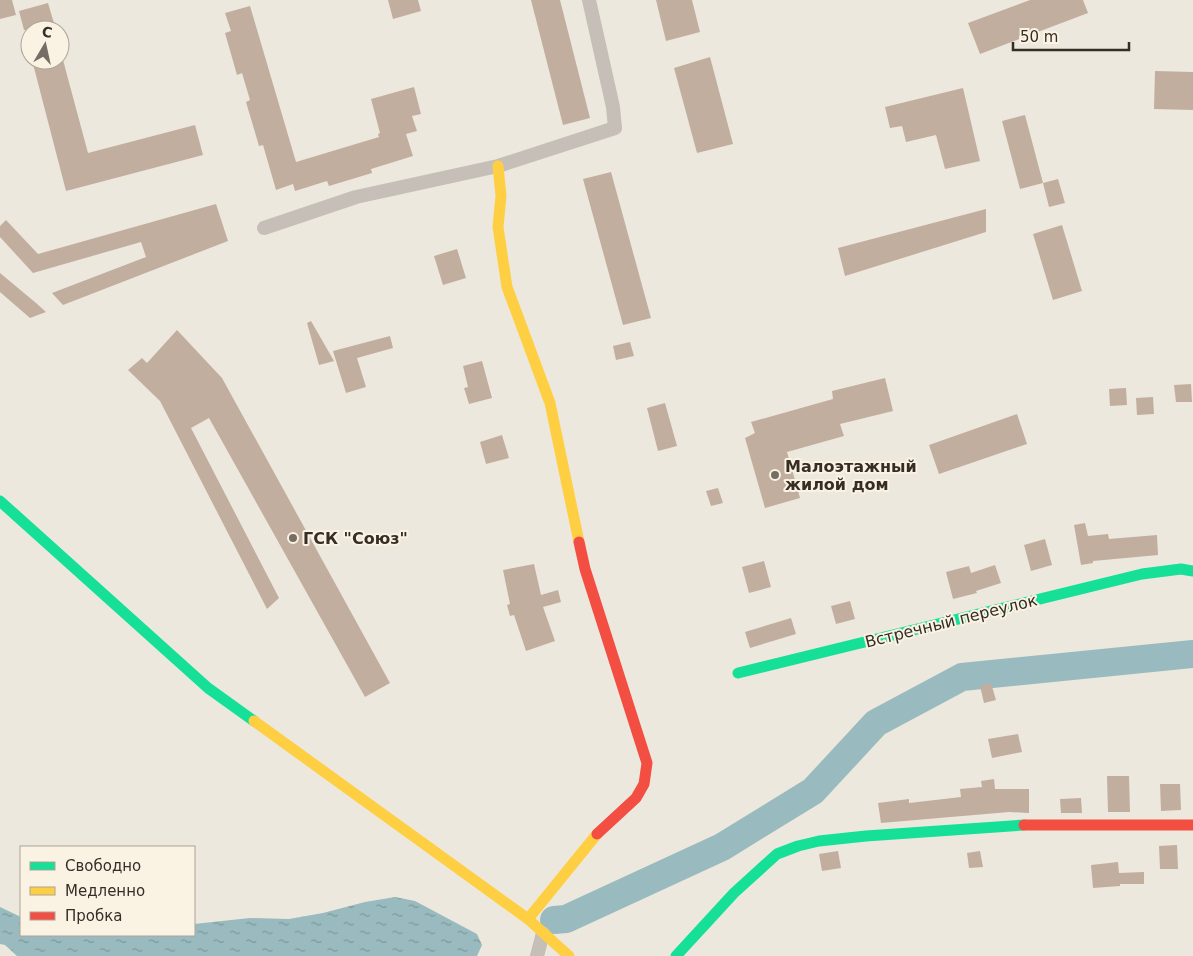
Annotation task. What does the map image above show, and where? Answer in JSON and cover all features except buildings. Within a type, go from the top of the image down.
[{"type":"street","points":[[264,228],[356,197],[498,166],[615,128],[613,107],[589,0]]},
{"type":"street","points":[[498,166],[501,196],[498,227],[506,287],[550,403],[585,568],[647,763],[644,784],[636,798],[594,837],[528,919]]},
{"type":"street","points":[[0,501],[208,688],[528,919],[569,956]]},
{"type":"street","name":"Встречный переулок","points":[[738,673],[1142,574],[1164,570],[1182,569],[1193,571]]},
{"type":"street","points":[[676,956],[734,892],[777,854],[798,846],[819,841],[866,836],[1014,825],[1193,825]]},
{"type":"street","points":[[537,956],[543,933]]},
{"type":"water","points":[[395,897],[415,901],[477,934],[482,945],[477,956],[17,956],[5,945],[0,944],[0,907],[20,917],[20,936],[195,936],[195,924],[250,918],[289,919],[323,913],[365,902]]},
{"type":"waterway","points":[[554,920],[566,919],[722,847],[813,791],[876,723],[962,677],[1193,654]]},
{"type":"traffic: fast","points":[[0,501],[208,688],[254,721]]},
{"type":"traffic: fast","points":[[738,673],[1142,574],[1181,569],[1193,571]]},
{"type":"traffic: fast","points":[[676,956],[734,893],[777,854],[798,846],[819,841],[866,836],[1024,825]]},
{"type":"traffic: slow","points":[[498,166],[501,196],[498,227],[507,287],[550,403],[579,542]]},
{"type":"traffic: slow","points":[[254,721],[528,919],[569,956]]},
{"type":"traffic: slow","points":[[528,919],[597,834]]},
{"type":"traffic: jam","points":[[579,542],[585,569],[647,763],[644,784],[636,798],[597,834]]},
{"type":"traffic: jam","points":[[1024,825],[1193,825]]},
{"type":"place","name":"Малоэтажный жилой дом","points":[[775,475]]},
{"type":"place","name":"ГСК \"Союз\"","points":[[293,538]]}]
